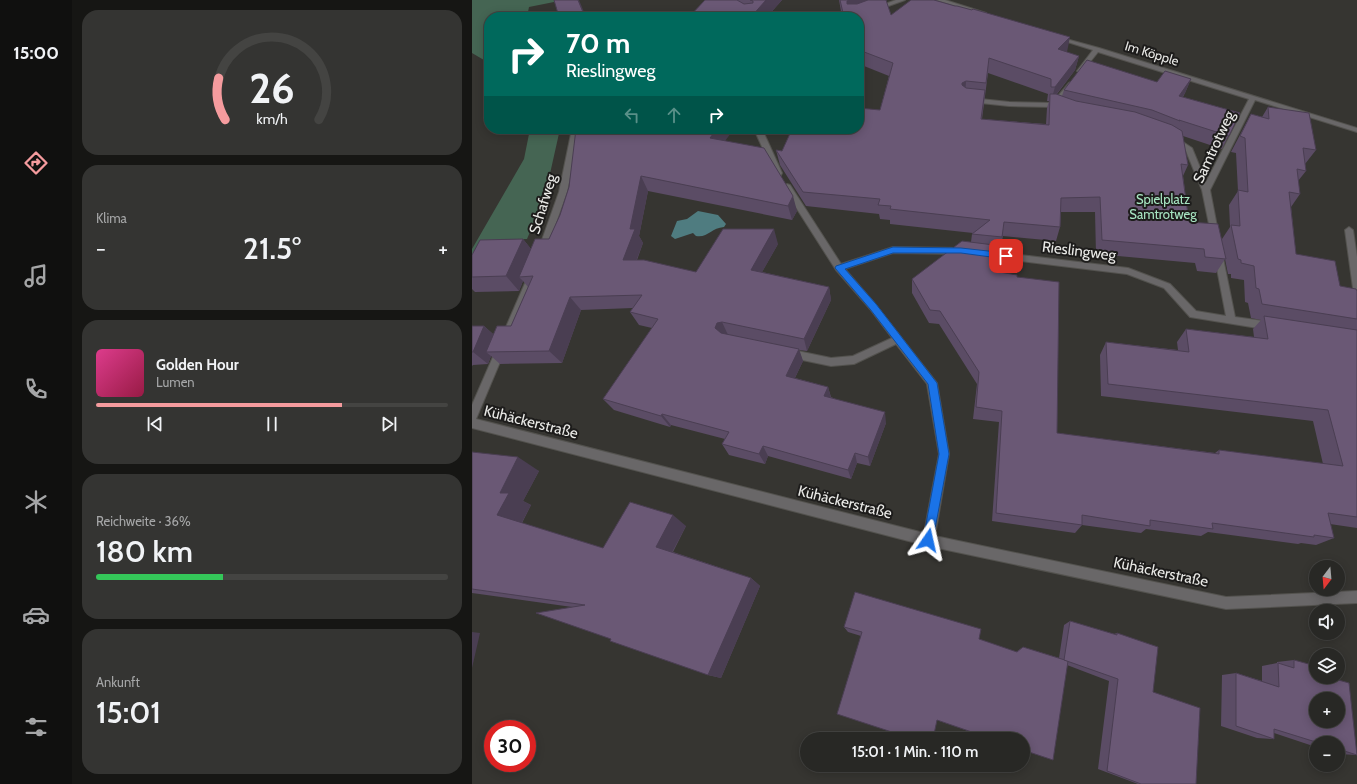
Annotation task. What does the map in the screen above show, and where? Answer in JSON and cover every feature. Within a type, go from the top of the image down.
[{"type":"street","points":[[864,13],[902,0]]},
{"type":"street","points":[[939,0],[992,16]]},
{"type":"street","name":"Im Köpple","points":[[1052,35],[1357,130]]},
{"type":"street","points":[[965,99],[1009,104],[1057,106],[1098,49]]},
{"type":"street","name":"Samtrotweg","points":[[1231,320],[1206,190],[1253,97]]},
{"type":"street","name":"Schafweg","points":[[472,417],[537,264],[563,192],[575,134]]},
{"type":"street","points":[[760,134],[776,170],[839,268],[873,307],[932,383],[944,454],[928,540]]},
{"type":"street","points":[[1169,136],[1189,150],[1206,190]]},
{"type":"street","points":[[1349,230],[1357,288]]},
{"type":"street","name":"Rieslingweg","points":[[839,268],[893,250],[972,252],[1128,271],[1167,286],[1193,314],[1231,320]]},
{"type":"street","points":[[1231,320],[1278,328]]},
{"type":"street","points":[[779,351],[831,362],[854,360],[898,339]]},
{"type":"street","name":"Kühäckerstraße","points":[[472,423],[928,540],[1226,602],[1357,598]]},
{"type":"green space","points":[[472,0],[564,0],[529,7],[528,12],[484,12],[484,60],[472,53]]},
{"type":"green space","points":[[529,134],[559,134],[545,196],[527,239],[493,240],[472,279],[472,249],[524,159]]},
{"type":"water","points":[[698,211],[718,215],[726,224],[724,227],[716,229],[704,236],[696,236],[693,233],[675,239],[671,236],[677,221],[687,219]]},
{"type":"building","points":[[554,0],[578,0],[583,12],[558,12]]},
{"type":"building","points":[[705,0],[737,0],[744,4],[753,3],[753,1],[750,0],[766,0],[755,12],[694,12]]},
{"type":"building","points":[[840,0],[850,0],[847,1],[847,4],[857,4],[868,0],[886,0],[891,15],[911,0],[934,0],[973,9],[1070,37],[1058,49],[1079,56],[1055,87],[1051,87],[1051,79],[989,58],[986,83],[966,81],[962,83],[962,85],[966,88],[985,90],[981,119],[1049,125],[1050,94],[1056,94],[1076,101],[1135,112],[1172,125],[1182,131],[1188,165],[1181,164],[1189,222],[1218,224],[1226,259],[1205,257],[1204,249],[1102,240],[1100,197],[1061,198],[1060,227],[1004,222],[1002,237],[972,234],[990,220],[890,209],[891,206],[878,205],[880,199],[803,192],[776,150],[782,151],[790,134],[864,134],[864,108],[880,110],[893,63],[864,52],[864,12],[843,12]]},
{"type":"building","points":[[1087,60],[1157,82],[1165,71],[1191,79],[1179,96],[1240,113],[1229,136],[1179,120],[1180,121],[1152,110],[1064,90]]},
{"type":"building","points":[[1268,107],[1309,113],[1316,150],[1303,148],[1306,171],[1297,169],[1300,194],[1289,192],[1296,254],[1335,261],[1340,286],[1356,289],[1357,291],[1357,319],[1262,304],[1259,289],[1256,288],[1254,266],[1241,263],[1241,260],[1238,259],[1231,225],[1240,226],[1238,190],[1248,192],[1245,138],[1240,136],[1251,114],[1269,119]]},
{"type":"building","points":[[575,134],[713,134],[710,138],[764,148],[793,196],[788,206],[641,176],[630,229],[635,229],[623,260],[644,260],[696,272],[723,229],[774,229],[751,270],[829,287],[804,339],[722,322],[717,323],[715,328],[721,333],[799,349],[786,376],[828,387],[824,396],[885,412],[868,457],[855,453],[848,470],[763,446],[759,454],[722,444],[729,432],[662,414],[661,416],[603,399],[658,319],[630,312],[642,295],[570,297],[549,351],[486,352],[497,326],[511,326],[533,276],[519,277],[535,239],[549,239],[560,215],[569,187]]},
{"type":"building","points":[[523,239],[506,276],[472,277],[472,255],[480,240]]},
{"type":"building","points":[[962,241],[1002,246],[999,272],[1017,275],[1017,277],[1059,282],[1057,433],[1219,454],[1219,450],[1343,466],[1328,410],[1108,384],[1106,342],[1189,352],[1186,329],[1268,339],[1264,316],[1357,330],[1357,517],[1328,513],[1334,538],[1314,535],[1314,537],[1212,523],[1213,529],[1150,520],[1150,526],[1082,515],[1082,525],[996,513],[1002,411],[976,407],[979,372],[940,311],[930,310],[912,279]]},
{"type":"building","points":[[472,326],[484,326],[473,352],[472,352]]},
{"type":"building","points":[[472,452],[518,457],[500,493],[509,493],[497,515],[603,548],[630,502],[673,515],[656,547],[751,578],[708,675],[610,641],[611,639],[536,613],[585,605],[472,589]]},
{"type":"building","points":[[855,592],[981,629],[979,639],[1017,652],[1023,647],[1068,661],[1053,760],[1030,752],[1030,732],[972,732],[937,720],[934,732],[892,732],[837,714],[862,632],[844,627]]},
{"type":"building","points":[[1070,621],[1117,635],[1117,633],[1158,647],[1153,692],[1200,708],[1196,784],[1141,784],[1107,771],[1118,679],[1064,660]]},
{"type":"building","points":[[1294,660],[1309,664],[1309,684],[1345,684],[1345,682],[1349,683],[1357,755],[1345,751],[1345,736],[1309,736],[1309,740],[1274,729],[1274,739],[1236,726],[1236,673],[1279,687],[1278,663],[1294,668]]},
{"type":"route","points":[[928,540],[944,454],[932,383],[873,307],[839,268],[893,250],[961,251],[1006,256]]},
{"type":"park label","name":"Spielplatz Samtrotweg","points":[[1163,206]]}]
